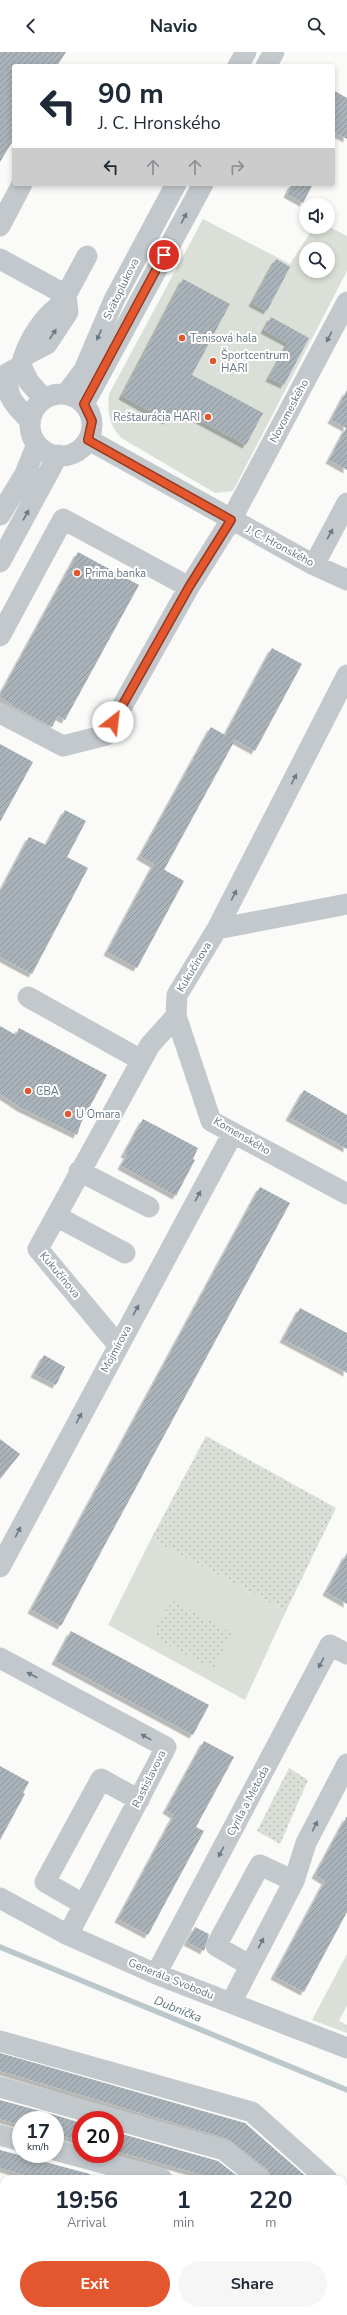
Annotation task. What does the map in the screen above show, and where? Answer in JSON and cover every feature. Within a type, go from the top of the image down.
[{"type":"street","points":[[239,64],[246,52]]},
{"type":"street","points":[[267,64],[274,52]]},
{"type":"street","points":[[0,226],[21,186]]},
{"type":"street","name":"Svätoplukova","points":[[66,394],[84,370],[114,300],[175,186]]},
{"type":"street","name":"Svätoplukova","points":[[84,404],[202,186]]},
{"type":"street","points":[[30,421],[15,405],[7,391],[8,373],[22,361],[29,344],[52,308],[66,298],[87,256]]},
{"type":"street","points":[[0,259],[66,298]]},
{"type":"street","name":"Novomeského","points":[[0,713],[63,746],[106,735],[189,587],[231,520],[347,302]]},
{"type":"street","points":[[22,361],[29,382],[44,398]]},
{"type":"street","points":[[66,394],[79,399],[84,404],[92,421],[88,440],[84,446],[72,454],[58,455],[46,452],[38,444],[33,437],[30,421],[35,408],[44,398],[51,395],[66,394]]},
{"type":"street","name":"J. C. Hronského","points":[[88,440],[314,565],[347,580]]},
{"type":"street","points":[[0,515],[25,474],[38,444]]},
{"type":"street","points":[[0,562],[58,455]]},
{"type":"street","points":[[314,565],[347,503]]},
{"type":"street","points":[[0,636],[63,519],[189,587]]},
{"type":"street","name":"Kukučínova","points":[[118,1345],[38,1249],[141,1060],[150,1045],[176,1016],[177,995],[217,930],[347,675]]},
{"type":"street","points":[[217,930],[347,904]]},
{"type":"street","points":[[28,997],[141,1060]]},
{"type":"street","name":"Komenského","points":[[176,1016],[211,1121],[347,1194]]},
{"type":"street","name":"Mojmírova","points":[[0,1567],[233,1133]]},
{"type":"street","points":[[80,1171],[148,1207]]},
{"type":"street","points":[[56,1216],[125,1253]]},
{"type":"street","name":"Cyrila a Metoda","points":[[156,1974],[330,1645],[347,1654]]},
{"type":"street","name":"Rastislavova","points":[[0,1658],[166,1747],[68,1935]]},
{"type":"street","points":[[231,2003],[294,1881],[306,1844],[347,1764]]},
{"type":"street","points":[[83,1904],[45,1882],[101,1779],[139,1800]]},
{"type":"street","points":[[250,1965],[216,1946],[260,1865],[294,1881]]},
{"type":"street","name":"Generála Svobodu","points":[[0,1898],[68,1935],[156,1974],[347,2048]]},
{"type":"street","points":[[0,2041],[252,2112],[323,2175]]},
{"type":"street","points":[[0,2087],[224,2150],[255,2175]]},
{"type":"street","points":[[0,2135],[12,2138]]},
{"type":"street","points":[[64,2153],[126,2174]]},
{"type":"shaded area","name":"Športcentrum HARI","points":[[203,219],[290,264],[299,250],[299,278],[335,278],[335,242],[304,242],[309,234],[335,234],[335,230],[347,236],[347,271],[233,491],[215,493],[123,439],[112,424],[108,407],[109,394]]},
{"type":"shaded area","points":[[206,1436],[336,1508],[286,1611],[151,1539]]},
{"type":"shaded area","points":[[151,1539],[286,1611],[245,1700],[108,1625]]},
{"type":"shaded area","points":[[171,1600],[232,1633],[213,1669],[152,1636]]},
{"type":"shaded area","points":[[289,1768],[308,1780],[280,1844],[257,1831]]},
{"type":"shaded area","points":[[347,1954],[347,2005],[339,2021],[347,2025],[347,2033],[312,2020]]},
{"type":"building","points":[[0,52],[66,52],[58,64],[12,64],[12,142],[0,162]]},
{"type":"building","points":[[335,91],[347,98],[347,139],[335,133]]},
{"type":"building","points":[[291,186],[312,186],[306,198],[299,198],[299,201],[287,194]]},
{"type":"building","points":[[276,259],[290,267],[267,311],[252,303]]},
{"type":"building","name":"Tenisová hala","points":[[183,279],[230,304],[192,375],[263,413],[246,445],[175,407],[167,421],[122,396]]},
{"type":"building","points":[[271,317],[309,338],[284,385],[269,378],[288,343],[264,330]]},
{"type":"building","points":[[347,390],[347,470],[329,460],[346,428],[331,420]]},
{"type":"building","points":[[78,552],[139,585],[65,720],[58,716],[52,727],[15,707],[0,697],[0,695]]},
{"type":"building","points":[[272,648],[302,664],[255,751],[235,740],[164,870],[140,856],[211,727],[225,735]]},
{"type":"building","points":[[0,744],[33,762],[0,822]]},
{"type":"building","points":[[65,810],[86,821],[67,857],[88,868],[32,974],[0,957],[0,892],[29,837],[46,845]]},
{"type":"building","points":[[154,864],[184,881],[137,968],[107,952]]},
{"type":"building","points":[[0,1026],[16,1035],[19,1028],[107,1075],[81,1123],[77,1135],[21,1108],[0,1094]]},
{"type":"building","points":[[304,1090],[347,1115],[347,1149],[289,1117]]},
{"type":"building","points":[[143,1119],[198,1148],[193,1159],[195,1160],[176,1196],[121,1166],[127,1155],[124,1154]]},
{"type":"building","points":[[260,1187],[290,1203],[61,1626],[31,1610]]},
{"type":"building","points":[[300,1308],[347,1333],[347,1373],[283,1339]]},
{"type":"building","points":[[44,1355],[65,1367],[56,1385],[34,1374]]},
{"type":"building","points":[[0,1439],[20,1454],[0,1479]]},
{"type":"building","points":[[347,1553],[347,1604],[326,1592]]},
{"type":"building","points":[[71,1631],[209,1705],[193,1735],[55,1661]]},
{"type":"building","points":[[204,1741],[234,1757],[196,1827],[204,1831],[148,1935],[118,1919],[174,1815],[166,1810]]},
{"type":"building","points":[[0,1766],[29,1782],[23,1793],[25,1794],[0,1840]]},
{"type":"building","points":[[347,1816],[347,1912],[304,1992],[274,1976],[325,1881],[315,1875]]},
{"type":"building","points":[[195,1927],[209,1934],[204,1951],[187,1942]]},
{"type":"building","points":[[0,2053],[245,2123],[304,2175],[270,2175],[268,2170],[228,2139],[0,2071]]},
{"type":"building","points":[[0,2100],[40,2111],[12,2111],[12,2122],[0,2119]]},
{"type":"building","points":[[64,2118],[72,2120],[72,2139],[64,2136]]},
{"type":"building","points":[[124,2135],[218,2161],[236,2175],[203,2175],[124,2153]]},
{"type":"building","points":[[0,2150],[12,2153],[12,2163],[49,2163],[90,2174],[90,2175],[25,2175],[0,2168]]},
{"type":"waterway","name":"Dubnička","points":[[0,1947],[347,2090]]},
{"type":"place","name":"Tenisová hala","points":[[182,338]]},
{"type":"place","name":"Športcentrum HARI","points":[[213,361]]},
{"type":"place","name":"Reštaurácia HARI","points":[[208,417]]},
{"type":"place","name":"Prima banka","points":[[77,573]]},
{"type":"place","name":"CBA","points":[[28,1091]]},
{"type":"place","name":"U Omara","points":[[68,1114]]},
{"type":"route","points":[[113,722],[189,587],[231,520],[88,440],[91,434],[92,421],[91,415],[84,404],[100,377],[164,255]]}]
